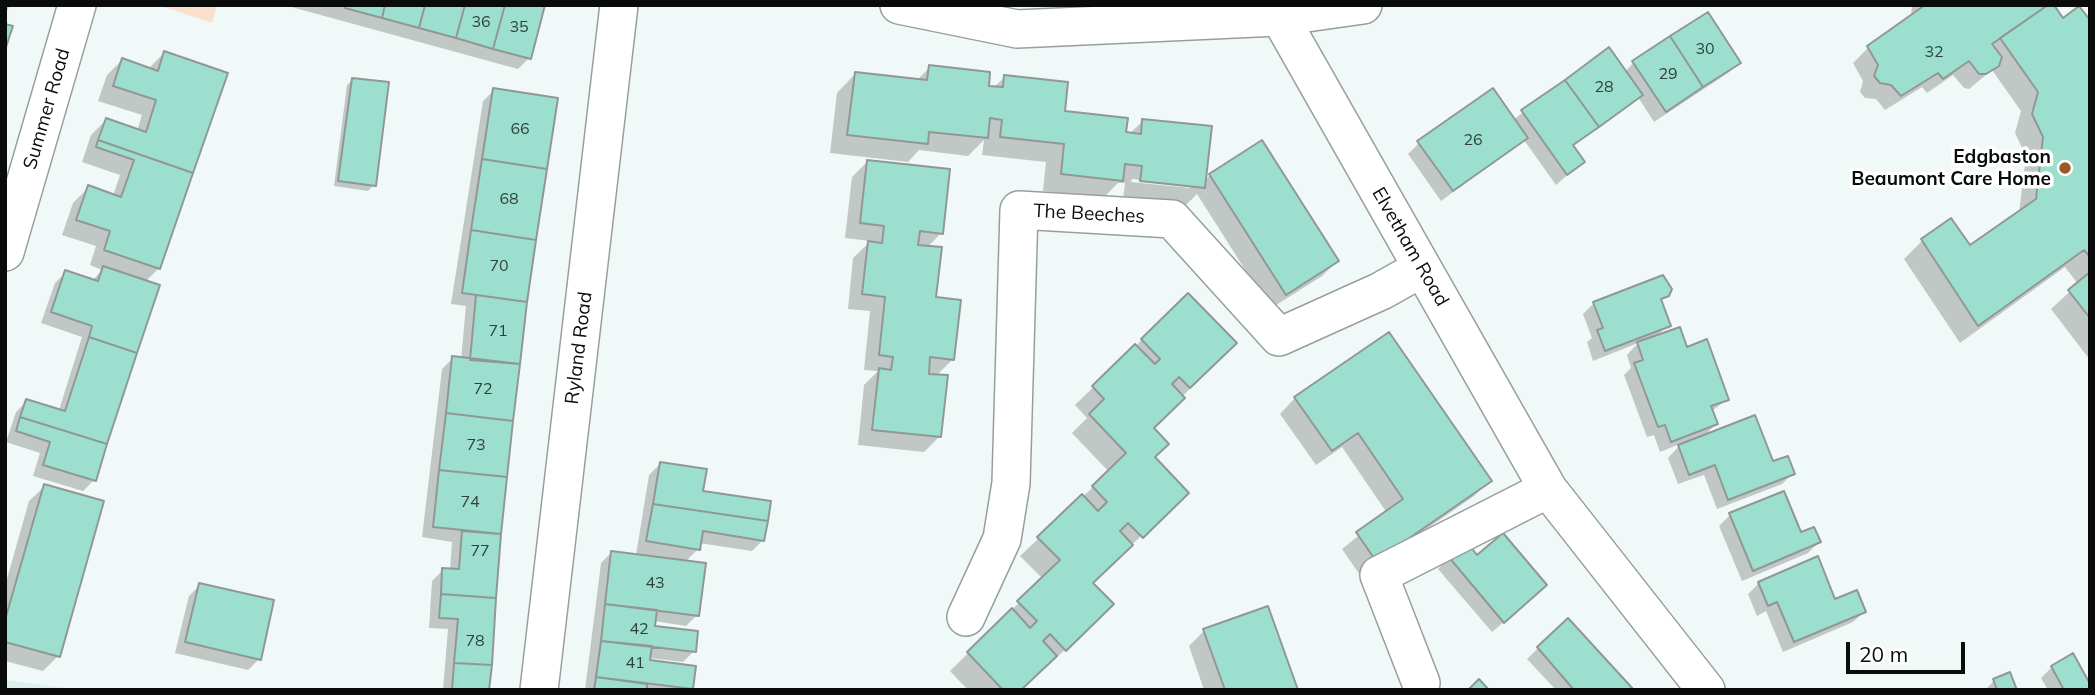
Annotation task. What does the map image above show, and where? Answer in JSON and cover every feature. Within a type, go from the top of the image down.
[{"type":"street","name":"Summer Road","points":[[5,252],[77,5]]},
{"type":"street","name":"Ryland Road","points":[[539,690],[619,5]]},
{"type":"street","points":[[899,5],[1017,29],[1363,5]]},
{"type":"street","name":"Elvetham Road","points":[[1275,11],[1548,489],[1706,690]]},
{"type":"street","name":"The Beeches","points":[[966,617],[1002,539],[1011,483],[1019,211],[1172,219],[1279,337],[1381,292],[1422,268]]},
{"type":"street","points":[[1422,683],[1379,575],[1548,489]]},
{"type":"shaded area","points":[[158,5],[217,5],[212,23]]},
{"type":"shaded area","points":[[5,680],[79,690],[5,690]]},
{"type":"building","points":[[346,5],[385,5],[382,18],[345,8]]},
{"type":"building","points":[[385,5],[425,5],[419,28],[382,18]]},
{"type":"building","points":[[425,5],[465,5],[456,38],[419,28]]},
{"type":"building","points":[[465,5],[505,5],[493,49],[456,38]]},
{"type":"building","points":[[505,5],[545,5],[531,59],[493,49]]},
{"type":"building","name":"Edgbaston Beaumont Care Home","points":[[1925,5],[2048,5],[1992,44],[2002,57],[1999,66],[1986,74],[1979,74],[1969,61],[1943,79],[1938,73],[1901,96],[1891,85],[1880,83],[1874,76],[1878,65],[1867,46]]},
{"type":"building","name":"Edgbaston Beaumont Care Home","points":[[2048,5],[2054,5],[2063,18],[2079,6],[2090,20],[2090,257],[2084,250],[1978,326],[1921,239],[1951,218],[1970,245],[2036,199],[2043,137],[2032,114],[2038,92],[2000,38]]},
{"type":"building","points":[[1708,12],[1741,63],[1703,87],[1670,36]]},
{"type":"building","points":[[5,24],[13,26],[5,50]]},
{"type":"building","points":[[1670,36],[1703,87],[1666,112],[1632,61]]},
{"type":"building","points":[[1609,47],[1643,95],[1599,127],[1565,80]]},
{"type":"building","points":[[164,51],[228,73],[193,173],[98,140],[106,118],[146,132],[156,100],[113,86],[122,58],[158,71]]},
{"type":"building","points":[[929,65],[990,72],[989,86],[1003,87],[1004,75],[1068,82],[1065,111],[1128,118],[1126,132],[1141,134],[1142,119],[1212,126],[1205,188],[1140,181],[1142,166],[1125,164],[1123,181],[1061,174],[1064,144],[1000,137],[1002,120],[990,118],[988,138],[929,132],[928,144],[847,135],[855,72],[927,80]]},
{"type":"building","points":[[352,78],[389,82],[376,186],[338,181]]},
{"type":"building","points":[[1565,80],[1599,127],[1573,145],[1585,162],[1567,175],[1521,110]]},
{"type":"building","points":[[493,88],[558,98],[547,169],[482,159]]},
{"type":"building","points":[[1493,88],[1528,138],[1453,191],[1417,141]]},
{"type":"building","points":[[98,140],[193,173],[160,269],[104,250],[110,231],[76,220],[88,185],[121,197],[134,160],[96,147]]},
{"type":"building","points":[[1262,140],[1339,261],[1286,295],[1209,174]]},
{"type":"building","points":[[482,159],[547,169],[536,240],[471,230]]},
{"type":"building","points":[[867,160],[950,169],[943,234],[920,231],[918,245],[942,247],[936,297],[961,300],[954,360],[930,357],[929,374],[948,375],[941,437],[872,430],[879,368],[891,370],[893,357],[879,355],[885,297],[862,294],[868,241],[882,243],[884,226],[860,223]]},
{"type":"building","points":[[471,230],[536,240],[527,302],[462,293]]},
{"type":"building","points":[[103,266],[160,285],[137,353],[89,337],[92,326],[51,312],[65,270],[98,281]]},
{"type":"building","points":[[2090,272],[2090,318],[2068,290]]},
{"type":"building","points":[[1663,275],[1672,289],[1669,296],[1661,299],[1671,326],[1605,351],[1597,330],[1603,328],[1593,302]]},
{"type":"building","points":[[1188,293],[1237,343],[1190,388],[1179,377],[1172,384],[1185,398],[1154,428],[1169,444],[1155,457],[1189,493],[1143,538],[1128,523],[1120,531],[1133,545],[1093,583],[1114,604],[1066,651],[1050,634],[1043,641],[1057,656],[1021,690],[1003,690],[967,652],[1012,608],[1030,628],[1037,621],[1017,601],[1060,560],[1037,537],[1082,494],[1098,511],[1107,502],[1092,486],[1126,453],[1089,414],[1104,399],[1092,386],[1135,344],[1155,364],[1160,359],[1141,339]]},
{"type":"building","points":[[476,295],[527,302],[520,364],[470,360]]},
{"type":"building","points":[[1680,327],[1687,347],[1707,339],[1729,400],[1711,406],[1718,424],[1671,442],[1665,425],[1658,427],[1634,363],[1643,360],[1637,342]]},
{"type":"building","points":[[1389,332],[1492,481],[1376,561],[1356,532],[1403,499],[1358,433],[1332,451],[1294,397]]},
{"type":"building","points":[[89,337],[137,353],[107,444],[20,417],[26,399],[65,411]]},
{"type":"building","points":[[452,356],[520,364],[513,421],[446,413]]},
{"type":"building","points":[[446,413],[513,421],[507,477],[439,470]]},
{"type":"building","points":[[1755,415],[1773,461],[1788,456],[1795,474],[1728,500],[1715,465],[1689,475],[1678,445]]},
{"type":"building","points":[[20,417],[107,444],[96,481],[43,465],[50,442],[16,431]]},
{"type":"building","points":[[660,462],[707,469],[703,491],[771,501],[768,521],[653,504]]},
{"type":"building","points":[[439,470],[507,477],[501,534],[433,527]]},
{"type":"building","points":[[44,484],[104,501],[60,657],[5,642],[5,620]]},
{"type":"building","points":[[1784,491],[1801,532],[1814,527],[1821,542],[1753,571],[1729,513]]},
{"type":"building","points":[[653,504],[768,521],[764,541],[703,531],[700,550],[646,541]]},
{"type":"building","points":[[462,531],[501,534],[496,598],[441,594],[442,568],[459,569]]},
{"type":"building","points":[[1503,533],[1547,585],[1504,623],[1448,556],[1466,541],[1477,555]]},
{"type":"building","points":[[611,551],[706,563],[699,616],[605,604]]},
{"type":"building","points":[[1818,556],[1835,599],[1857,590],[1866,612],[1794,642],[1777,602],[1768,606],[1758,582]]},
{"type":"building","points":[[199,583],[274,600],[261,660],[185,642]]},
{"type":"building","points":[[441,594],[496,598],[492,665],[454,663],[458,619],[439,618]]},
{"type":"building","points":[[605,604],[657,610],[655,626],[698,631],[696,652],[601,641]]},
{"type":"building","points":[[1268,606],[1298,690],[1225,690],[1203,629]]},
{"type":"building","points":[[1568,618],[1634,690],[1574,690],[1537,647]]},
{"type":"building","points":[[601,641],[652,646],[650,660],[696,666],[693,689],[596,677]]},
{"type":"building","points":[[2073,653],[2090,684],[2090,690],[2064,690],[2051,666]]},
{"type":"building","points":[[454,663],[492,665],[489,690],[452,690]]},
{"type":"building","points":[[2010,672],[2017,690],[1997,690],[1993,679]]},
{"type":"building","points":[[596,677],[647,684],[647,690],[594,690]]},
{"type":"building","points":[[1479,679],[1489,690],[1468,690]]},
{"type":"place","name":"Edgbaston Beaumont Care Home","points":[[2065,168]]}]
